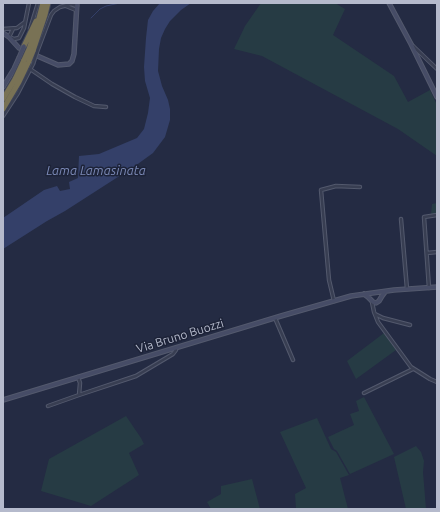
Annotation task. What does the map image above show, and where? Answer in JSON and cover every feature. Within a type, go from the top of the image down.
[{"type":"highway","points":[[31,50],[42,3]]},
{"type":"highway","points":[[3,109],[19,82],[45,15],[48,3]]},
{"type":"highway","points":[[3,99],[26,61]]},
{"type":"main road","points":[[388,3],[411,44],[437,97]]},
{"type":"main road","points":[[3,33],[19,48],[58,65],[69,64],[72,61],[74,54],[77,7]]},
{"type":"main road","points":[[3,87],[26,61]]},
{"type":"main road","points":[[363,294],[376,303],[385,292],[437,287]]},
{"type":"main road","name":"Via Bruno Buozzi","points":[[3,400],[351,296],[385,292]]},
{"type":"main road","points":[[371,300],[371,295],[375,293],[379,295],[380,298]]},
{"type":"street","points":[[17,47],[24,28],[29,3]]},
{"type":"street","points":[[31,50],[38,3]]},
{"type":"street","points":[[77,7],[72,4],[60,7],[54,11],[26,61],[30,69],[52,84],[94,106],[106,107]]},
{"type":"street","points":[[66,6],[77,7]]},
{"type":"street","points":[[3,29],[17,28],[25,22]]},
{"type":"street","points":[[13,29],[9,37],[16,39],[21,34]]},
{"type":"street","points":[[411,44],[437,69]]},
{"type":"street","points":[[3,116],[18,93],[30,69]]},
{"type":"street","points":[[334,301],[329,280],[321,190],[343,185],[360,187]]},
{"type":"street","points":[[429,288],[424,216],[437,216]]},
{"type":"street","points":[[401,219],[407,289]]},
{"type":"street","points":[[426,253],[437,252]]},
{"type":"street","points":[[371,300],[374,314],[378,322],[413,370],[437,382]]},
{"type":"street","points":[[373,310],[376,303]]},
{"type":"street","points":[[374,314],[410,325]]},
{"type":"street","points":[[276,318],[294,360]]},
{"type":"street","points":[[378,322],[383,318]]},
{"type":"street","points":[[48,406],[136,376],[173,354],[176,350],[175,348]]},
{"type":"street","points":[[364,393],[413,370]]},
{"type":"street","points":[[78,377],[80,383],[79,395]]},
{"type":"shaded area","points":[[261,3],[335,3],[345,9],[333,35],[394,76],[408,102],[430,90],[437,105],[437,156],[398,129],[262,56],[234,49],[245,26]]},
{"type":"shaded area","points":[[437,203],[437,214],[431,214],[432,204]]},
{"type":"shaded area","points":[[384,333],[396,350],[356,379],[347,361]]},
{"type":"shaded area","points":[[364,397],[394,454],[350,474],[328,437],[354,425],[350,414],[359,411],[356,401]]},
{"type":"shaded area","points":[[126,416],[144,444],[129,453],[139,475],[91,506],[41,491],[49,459]]},
{"type":"shaded area","points":[[317,418],[331,449],[336,452],[349,475],[340,478],[348,509],[296,509],[295,494],[306,488],[280,432]]},
{"type":"shaded area","points":[[416,446],[421,452],[424,461],[423,472],[426,509],[406,509],[394,457]]},
{"type":"shaded area","points":[[252,479],[260,509],[211,509],[207,502],[221,494],[221,486]]},
{"type":"water","name":"Lama Lamasinata","points":[[160,3],[191,3],[170,21],[161,38],[158,71],[170,109],[170,120],[165,137],[153,153],[135,166],[3,249],[3,218],[44,190],[57,186],[60,191],[70,189],[69,182],[78,178],[79,156],[99,154],[137,138],[144,129],[150,98],[145,81],[144,67],[148,20]]},
{"type":"waterway","points":[[91,18],[100,9],[120,3]]}]
